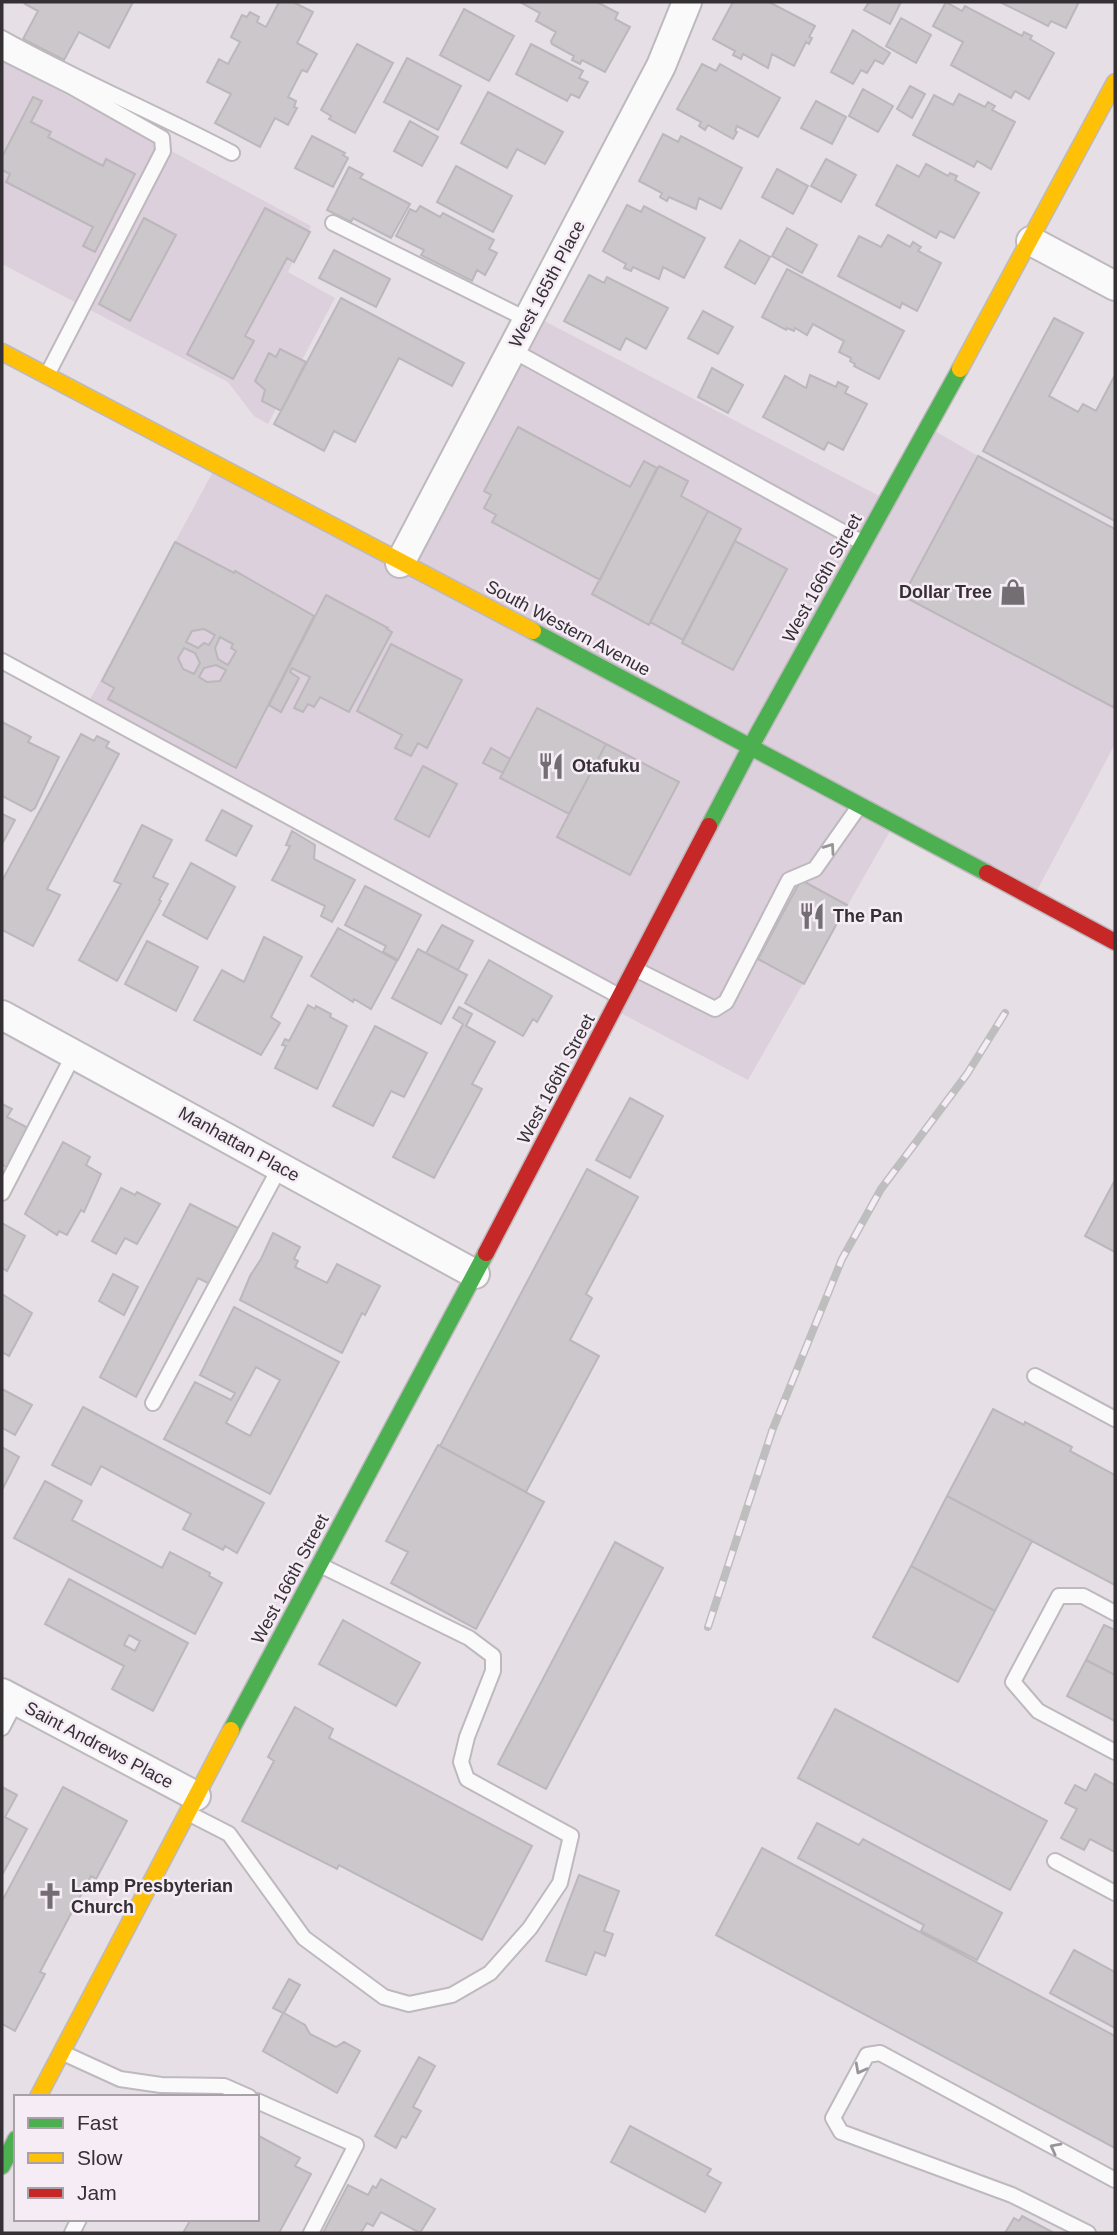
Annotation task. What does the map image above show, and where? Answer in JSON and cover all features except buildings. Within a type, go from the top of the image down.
[{"type":"street","name":"West 165th Place","points":[[400,562],[661,66],[687,2]]},
{"type":"street","name":"West 166th Street","points":[[39,2095],[636,969],[751,746],[1031,240],[1115,82]]},
{"type":"street","points":[[1031,240],[1115,286]]},
{"type":"street","name":"South Western Avenue","points":[[2,352],[751,746],[1115,942]]},
{"type":"street","name":"Manhattan Place","points":[[2,1015],[475,1274]]},
{"type":"street","name":"Saint Andrews Place","points":[[9,1697],[191,1804]]},
{"type":"street","points":[[2,2166],[14,2143]]},
{"type":"lane","points":[[2,38],[113,96],[174,122],[232,153]]},
{"type":"lane","points":[[2,52],[70,86],[162,138],[163,150],[47,376]]},
{"type":"lane","points":[[333,223],[528,320]]},
{"type":"lane","points":[[512,350],[863,543]]},
{"type":"lane","points":[[2,661],[621,997]]},
{"type":"lane","points":[[636,969],[715,1009],[726,1002],[789,880],[815,869],[860,805]]},
{"type":"lane","points":[[2,1193],[74,1054]]},
{"type":"lane","points":[[153,1403],[281,1167]]},
{"type":"lane","points":[[1035,1376],[1115,1419]]},
{"type":"lane","points":[[191,1804],[229,1834],[304,1938],[384,1997],[409,2004],[452,1996],[491,1973],[530,1928],[560,1883],[571,1836],[467,1779],[461,1762],[467,1737],[493,1671],[493,1656],[469,1638],[320,1564]]},
{"type":"lane","points":[[1115,1613],[1083,1596],[1059,1596],[1013,1682],[1038,1711],[1115,1752]]},
{"type":"lane","points":[[2,1728],[9,1697]]},
{"type":"lane","points":[[1055,1861],[1115,1893]]},
{"type":"lane","points":[[61,2052],[146,2090],[224,2086],[244,2095]]},
{"type":"lane","points":[[1088,2233],[1012,2195],[841,2132],[833,2118],[867,2054],[880,2053],[1115,2180]]},
{"type":"lane","points":[[259,2102],[356,2145],[311,2233]]},
{"type":"shaded area","points":[[2,60],[311,226],[288,272],[335,298],[268,424],[254,416],[228,382],[2,264]]},
{"type":"shaded area","points":[[531,314],[887,500],[928,427],[1115,529],[1115,744],[1033,898],[894,824],[748,1080],[615,1010],[621,998],[86,707],[216,466],[400,562]]},
{"type":"railway","points":[[708,1627],[772,1431],[842,1259],[881,1189],[967,1074],[1005,1013]]},
{"type":"traffic: fast","points":[[709,826],[960,369]]},
{"type":"traffic: fast","points":[[533,631],[987,873]]},
{"type":"traffic: fast","points":[[231,1730],[486,1253]]},
{"type":"traffic: fast","points":[[2,2166],[14,2143]]},
{"type":"traffic: slow","points":[[960,369],[1115,82]]},
{"type":"traffic: slow","points":[[2,352],[533,631]]},
{"type":"traffic: slow","points":[[39,2095],[231,1730]]},
{"type":"traffic: jam","points":[[486,1253],[709,826]]},
{"type":"traffic: jam","points":[[987,873],[1115,942]]},
{"type":"place","name":"Dollar Tree","points":[[1013,592]]},
{"type":"place","name":"Otafuku","points":[[551,766]]},
{"type":"place","name":"The Pan","points":[[812,916]]},
{"type":"place","name":"Lamp Presbyterian Church","points":[[50,1896]]}]
